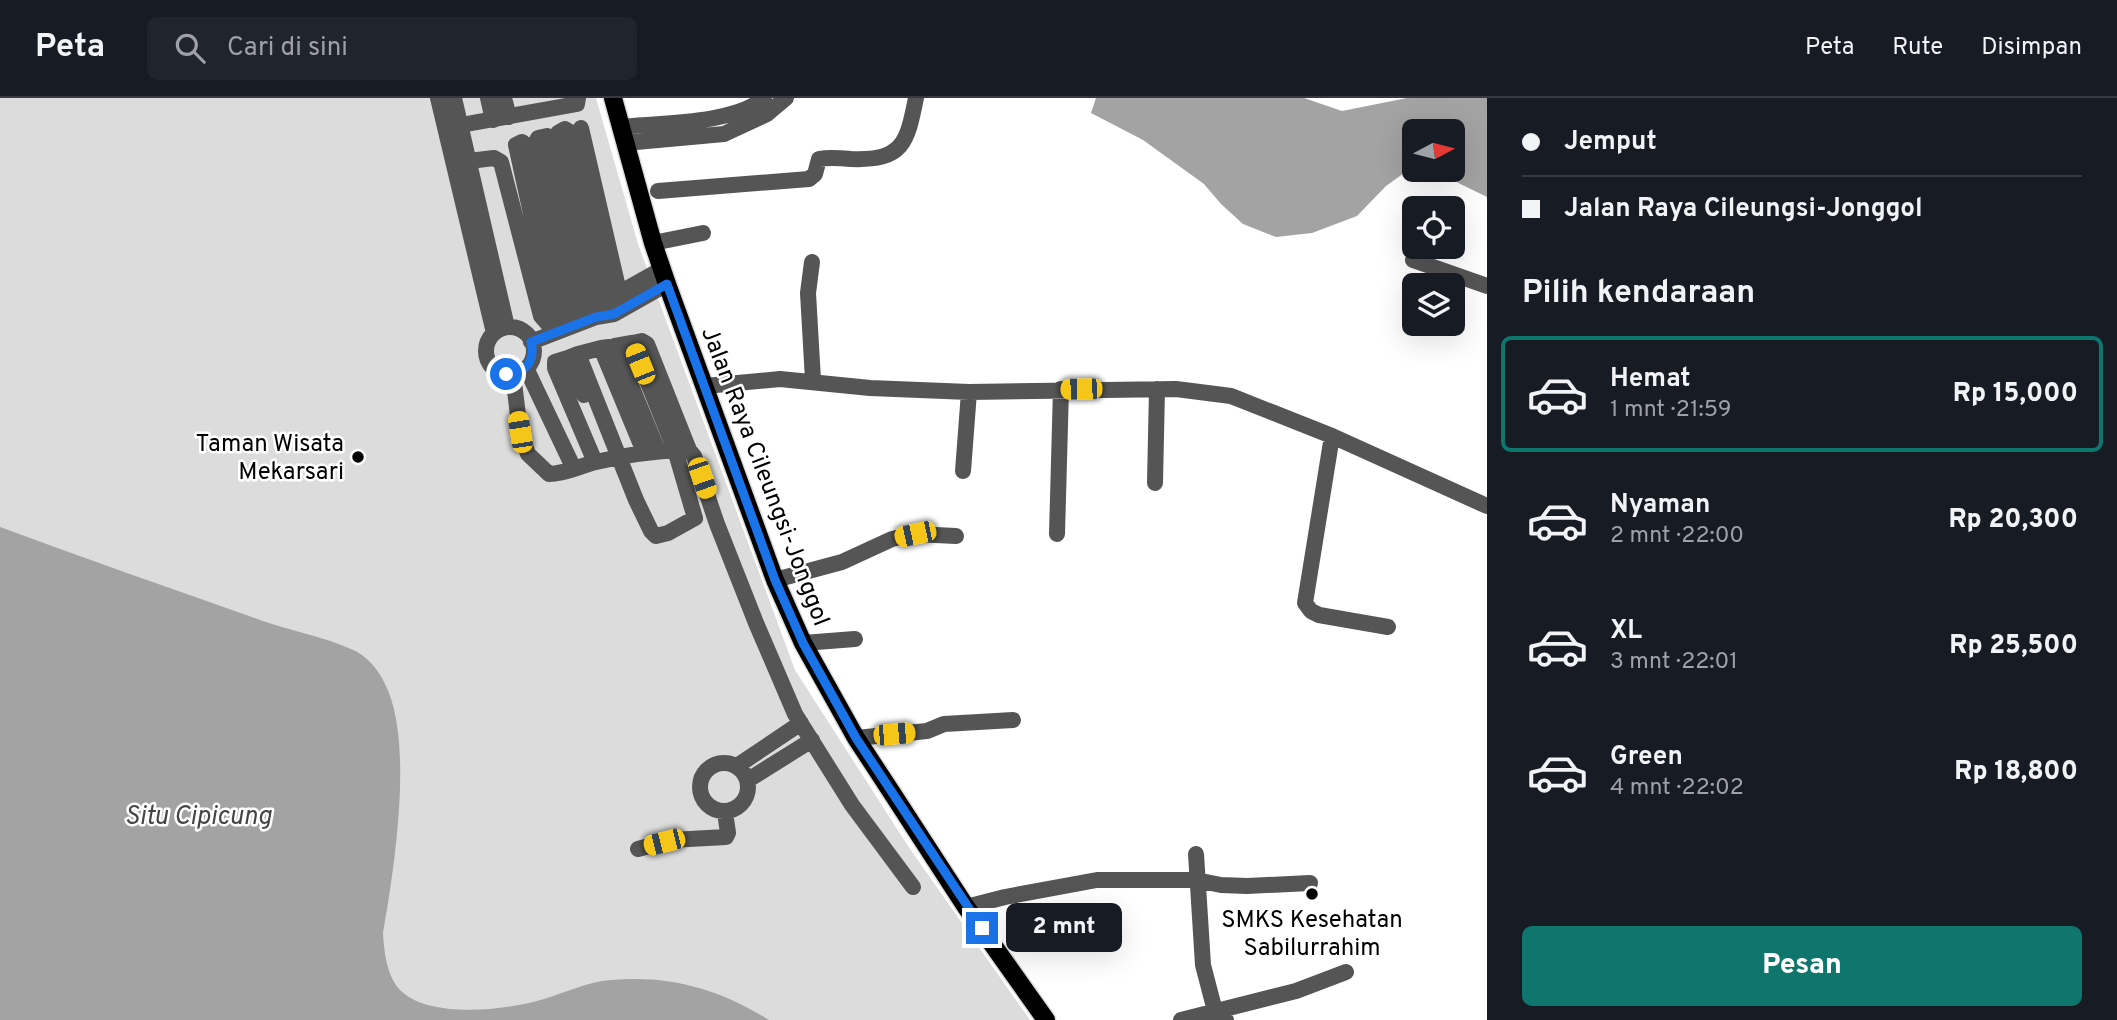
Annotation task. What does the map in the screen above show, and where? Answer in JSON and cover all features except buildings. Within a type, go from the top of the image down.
[{"type":"main road","name":"Jalan Raya Cileungsi-Jonggol","points":[[613,98],[653,243],[775,580],[803,643],[856,738],[966,907],[1046,1020]]},
{"type":"street","points":[[438,98],[501,330]]},
{"type":"street","points":[[454,98],[469,161],[501,330]]},
{"type":"street","points":[[488,98],[521,110]]},
{"type":"street","points":[[505,98],[521,110]]},
{"type":"street","points":[[622,135],[713,118],[745,103],[764,98]]},
{"type":"street","points":[[622,135],[724,134],[767,114],[786,98]]},
{"type":"street","points":[[658,191],[809,179],[815,174],[818,159],[875,159],[885,156],[895,152],[905,141],[916,98]]},
{"type":"street","points":[[461,125],[567,101]]},
{"type":"street","points":[[531,342],[584,309],[617,284],[581,128]]},
{"type":"street","points":[[565,129],[570,132],[584,309],[556,137],[565,129]]},
{"type":"street","points":[[545,136],[553,145],[584,309],[536,142],[538,138],[545,136]]},
{"type":"street","points":[[520,142],[528,147],[584,309],[516,148],[520,142]]},
{"type":"street","points":[[469,161],[494,158],[501,162],[541,316],[548,324],[665,277]]},
{"type":"street","points":[[653,243],[703,233]]},
{"type":"street","points":[[1413,260],[1487,286]]},
{"type":"street","points":[[812,262],[808,293],[813,380]]},
{"type":"street","points":[[501,330],[523,331],[531,342],[533,354],[519,371],[520,432],[528,454],[549,474],[563,474],[609,459],[651,452],[682,450],[694,456],[717,524],[756,623],[801,723],[852,805],[913,887]]},
{"type":"street","points":[[501,330],[487,347],[489,362],[499,372],[519,371]]},
{"type":"street","points":[[632,343],[682,450],[695,518],[660,536],[651,531],[636,500],[555,368],[555,362],[608,347],[632,343]]},
{"type":"street","points":[[608,347],[651,452]]},
{"type":"street","points":[[573,356],[609,459]]},
{"type":"street","points":[[519,371],[574,469]]},
{"type":"street","points":[[705,386],[754,380],[813,380],[870,388],[968,392],[1061,389],[1201,391],[1231,396],[1332,436],[1487,506]]},
{"type":"street","points":[[1057,534],[1061,389]]},
{"type":"street","points":[[1155,484],[1157,389]]},
{"type":"street","points":[[963,471],[968,392]]},
{"type":"street","points":[[1332,436],[1304,600],[1311,611],[1319,615],[1388,627]]},
{"type":"street","points":[[775,580],[842,562],[891,540],[915,534],[956,536]]},
{"type":"street","points":[[803,643],[855,639]]},
{"type":"street","points":[[856,738],[927,731],[944,724],[1013,720]]},
{"type":"street","points":[[737,766],[801,723]]},
{"type":"street","points":[[748,780],[812,740]]},
{"type":"street","points":[[726,762],[737,766],[748,780],[745,801],[737,808],[725,812],[714,809],[705,801],[700,789],[701,781],[707,770],[718,763],[726,762]]},
{"type":"street","points":[[638,849],[671,840],[726,837],[728,833],[725,812]]},
{"type":"street","points":[[1196,854],[1203,965],[1220,1015]]},
{"type":"street","points":[[966,907],[1078,882],[1196,880],[1247,886],[1310,883]]},
{"type":"street","points":[[1181,1020],[1220,1015],[1296,992],[1346,972]]},
{"type":"shaded area","name":"Taman Wisata Mekarsari","points":[[0,98],[596,98],[638,244],[795,670],[908,846],[1030,1020],[0,1020]]},
{"type":"water","points":[[1096,98],[1304,98],[1342,111],[1407,98],[1487,98],[1487,197],[1456,182],[1465,182],[1465,119],[1402,119],[1402,174],[1386,186],[1357,216],[1312,233],[1276,237],[1243,224],[1204,184],[1143,140],[1091,113]]},
{"type":"water","name":"Situ Cipicung","points":[[0,527],[260,620],[340,644],[362,655],[374,667],[384,682],[393,707],[400,770],[396,841],[383,933],[384,948],[395,983],[412,999],[448,1009],[490,1009],[529,1003],[602,981],[654,980],[713,992],[769,1020],[0,1020]]},
{"type":"place","name":"Taman Wisata Mekarsari","points":[[358,457]]},
{"type":"place","name":"SMKS Kesehatan Sabilurrahim","points":[[1312,894]]},
{"type":"route","points":[[506,374],[522,371],[531,362],[531,342],[596,317],[614,314],[667,284],[775,580],[803,643],[856,738],[982,928]]}]
